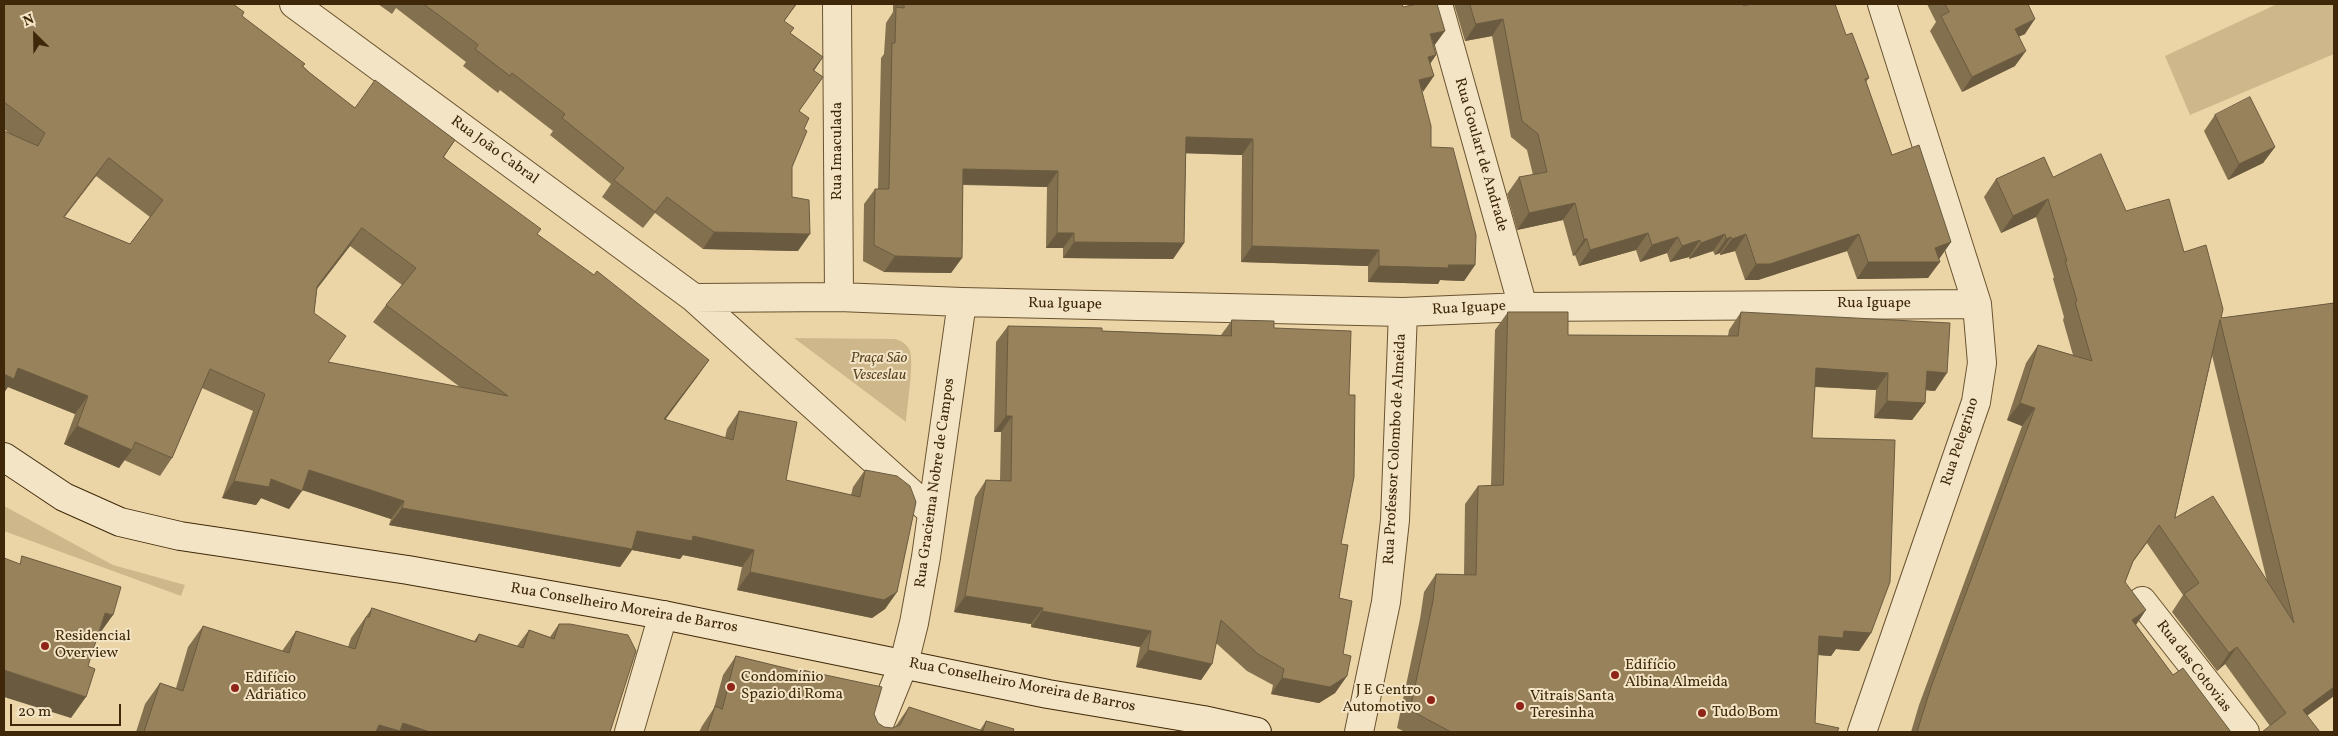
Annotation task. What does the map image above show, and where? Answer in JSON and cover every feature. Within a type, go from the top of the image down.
[{"type":"street","name":"Rua João Cabral","points":[[294,4],[694,298]]},
{"type":"street","name":"Rua Imaculada","points":[[837,4],[839,297]]},
{"type":"street","name":"Rua Goulart de Andrade","points":[[1438,4],[1523,307]]},
{"type":"street","name":"Rua Pelegrino","points":[[1862,732],[1976,402],[1982,363],[1977,304],[1882,4]]},
{"type":"street","points":[[694,298],[839,297],[962,302]]},
{"type":"street","points":[[694,298],[932,512]]},
{"type":"street","name":"Rua Iguape","points":[[962,302],[1403,312],[1523,307],[1977,304]]},
{"type":"street","name":"Rua Graciema Nobre de Campos","points":[[876,732],[904,663],[914,623],[962,302]]},
{"type":"street","name":"Rua Professor Colombo de Almeida","points":[[1358,732],[1386,602],[1395,520],[1403,312]]},
{"type":"street","name":"Rua Conselheiro Moreira de Barros","points":[[4,457],[64,497],[120,522],[180,536],[408,570],[663,615],[1048,694],[1204,720],[1257,732]]},
{"type":"street","name":"Rua das Cotovias","points":[[2142,602],[2245,732]]},
{"type":"street","points":[[629,732],[663,615]]},
{"type":"green space","points":[[2277,4],[2334,4],[2334,54],[2190,115],[2165,56]]},
{"type":"green space","name":"Praça São Vesceslau","points":[[794,338],[895,339],[904,343],[910,351],[911,357],[906,422]]},
{"type":"green space","points":[[4,506],[113,565],[185,585],[181,596],[4,531]]},
{"type":"building","points":[[4,4],[233,4],[244,12],[242,16],[305,64],[302,66],[355,108],[375,80],[455,140],[443,157],[541,229],[537,234],[594,275],[597,271],[709,360],[664,419],[733,440],[739,411],[797,422],[786,480],[860,497],[865,470],[897,476],[910,486],[916,502],[897,592],[884,600],[750,572],[754,550],[693,536],[692,541],[637,531],[632,549],[402,508],[404,501],[309,470],[302,491],[271,479],[269,487],[234,481],[265,394],[210,369],[172,458],[135,442],[132,450],[77,426],[88,396],[18,368],[14,379],[4,374],[4,131],[38,146],[45,133],[4,102]],"holes":[[[109,158],[163,200],[130,244],[64,217]],[[362,228],[416,268],[386,305],[508,396],[328,362],[346,336],[314,313],[317,287]]]},
{"type":"building","points":[[424,4],[796,4],[784,21],[794,28],[790,33],[823,57],[813,70],[823,77],[799,111],[809,118],[804,129],[807,131],[792,167],[792,197],[809,200],[810,234],[714,232],[667,197],[655,212],[614,180],[624,168],[562,118],[565,114],[512,73],[510,76],[475,49],[478,45]]},
{"type":"building","points":[[904,4],[1402,4],[1403,7],[1417,4],[1437,4],[1445,31],[1430,34],[1436,55],[1428,57],[1434,76],[1419,80],[1431,126],[1431,147],[1453,148],[1476,235],[1475,265],[1448,265],[1449,268],[1379,266],[1379,250],[1252,246],[1253,139],[1186,137],[1184,243],[1074,242],[1074,233],[1057,233],[1058,171],[963,169],[962,258],[895,256],[874,245],[875,189],[889,189],[892,43],[895,43],[896,7],[904,8]]},
{"type":"building","points":[[1470,4],[1743,4],[1744,6],[1751,4],[1835,4],[1846,35],[1852,33],[1869,78],[1865,79],[1892,155],[1919,145],[1951,242],[1935,248],[1940,262],[1868,262],[1859,234],[1770,264],[1756,264],[1746,234],[1726,239],[1725,234],[1701,243],[1700,240],[1682,246],[1678,237],[1652,245],[1648,233],[1590,250],[1587,239],[1584,239],[1575,203],[1529,213],[1519,177],[1547,172],[1538,134],[1522,121],[1503,19],[1476,24]]},
{"type":"building","points":[[1945,4],[2028,4],[2035,19],[2015,29],[2026,51],[1972,77],[1941,16],[1949,12]]},
{"type":"building","points":[[2250,97],[2275,147],[2239,164],[2215,115]]},
{"type":"building","points":[[2101,154],[2126,211],[2169,199],[2184,252],[2206,245],[2223,309],[2221,318],[2334,303],[2334,687],[2303,710],[2320,732],[2262,732],[2286,713],[2237,647],[2229,653],[2184,594],[2199,583],[2159,525],[2133,561],[2125,582],[2146,610],[2132,620],[2173,675],[2183,668],[2231,732],[1917,732],[1931,687],[2035,408],[2020,403],[2038,345],[2092,361],[2075,302],[2077,301],[2065,261],[2067,261],[2048,199],[2013,216],[1996,179],[2044,157],[2053,177]],"holes":[[[2220,320],[2294,623],[2213,496],[2175,518]]]},
{"type":"building","points":[[1508,312],[1568,312],[1568,335],[1738,336],[1741,312],[1950,323],[1947,373],[1927,371],[1925,403],[1887,401],[1888,373],[1816,368],[1812,438],[1895,440],[1890,582],[1871,633],[1844,631],[1843,638],[1819,636],[1815,723],[1839,728],[1837,732],[1451,732],[1410,710],[1433,601],[1436,574],[1476,575],[1478,486],[1503,485]]},
{"type":"building","points":[[1232,320],[1274,321],[1274,328],[1351,331],[1349,395],[1355,395],[1354,477],[1341,544],[1348,545],[1339,598],[1352,601],[1343,654],[1351,656],[1347,676],[1330,687],[1282,678],[1284,669],[1258,654],[1221,620],[1212,664],[1148,650],[1151,631],[1042,611],[1043,608],[965,596],[986,480],[1011,481],[1012,416],[1006,416],[1008,326],[1102,328],[1102,331],[1231,336]]},
{"type":"building","name":"Residencial Overview","points":[[22,556],[121,587],[113,615],[105,613],[88,666],[95,669],[86,697],[4,670],[4,558],[20,564]]},
{"type":"building","points":[[372,608],[476,642],[479,634],[523,648],[529,630],[554,639],[559,624],[570,624],[628,635],[636,651],[610,732],[430,732],[403,723],[400,731],[379,725],[376,732],[144,732],[160,683],[183,691],[203,626],[289,653],[296,631],[355,649],[366,617],[369,617]]},
{"type":"building","points":[[736,656],[802,672],[802,670],[882,687],[874,714],[878,723],[884,727],[892,728],[900,725],[909,707],[983,731],[986,721],[1014,729],[1013,732],[707,732],[715,706],[722,709]]},
{"type":"place","name":"Residencial Overview","points":[[45,646]]},
{"type":"place","name":"Edifício Albina Almeida","points":[[1615,675]]},
{"type":"place","name":"Condomínio Spazio di Roma","points":[[731,687]]},
{"type":"place","name":"Edifício Adriatico","points":[[235,688]]},
{"type":"place","name":"J E Centro Automotivo","points":[[1431,700]]},
{"type":"place","name":"Vitrais Santa Teresinha","points":[[1520,706]]},
{"type":"place","name":"Tudo Bom","points":[[1702,713]]}]
